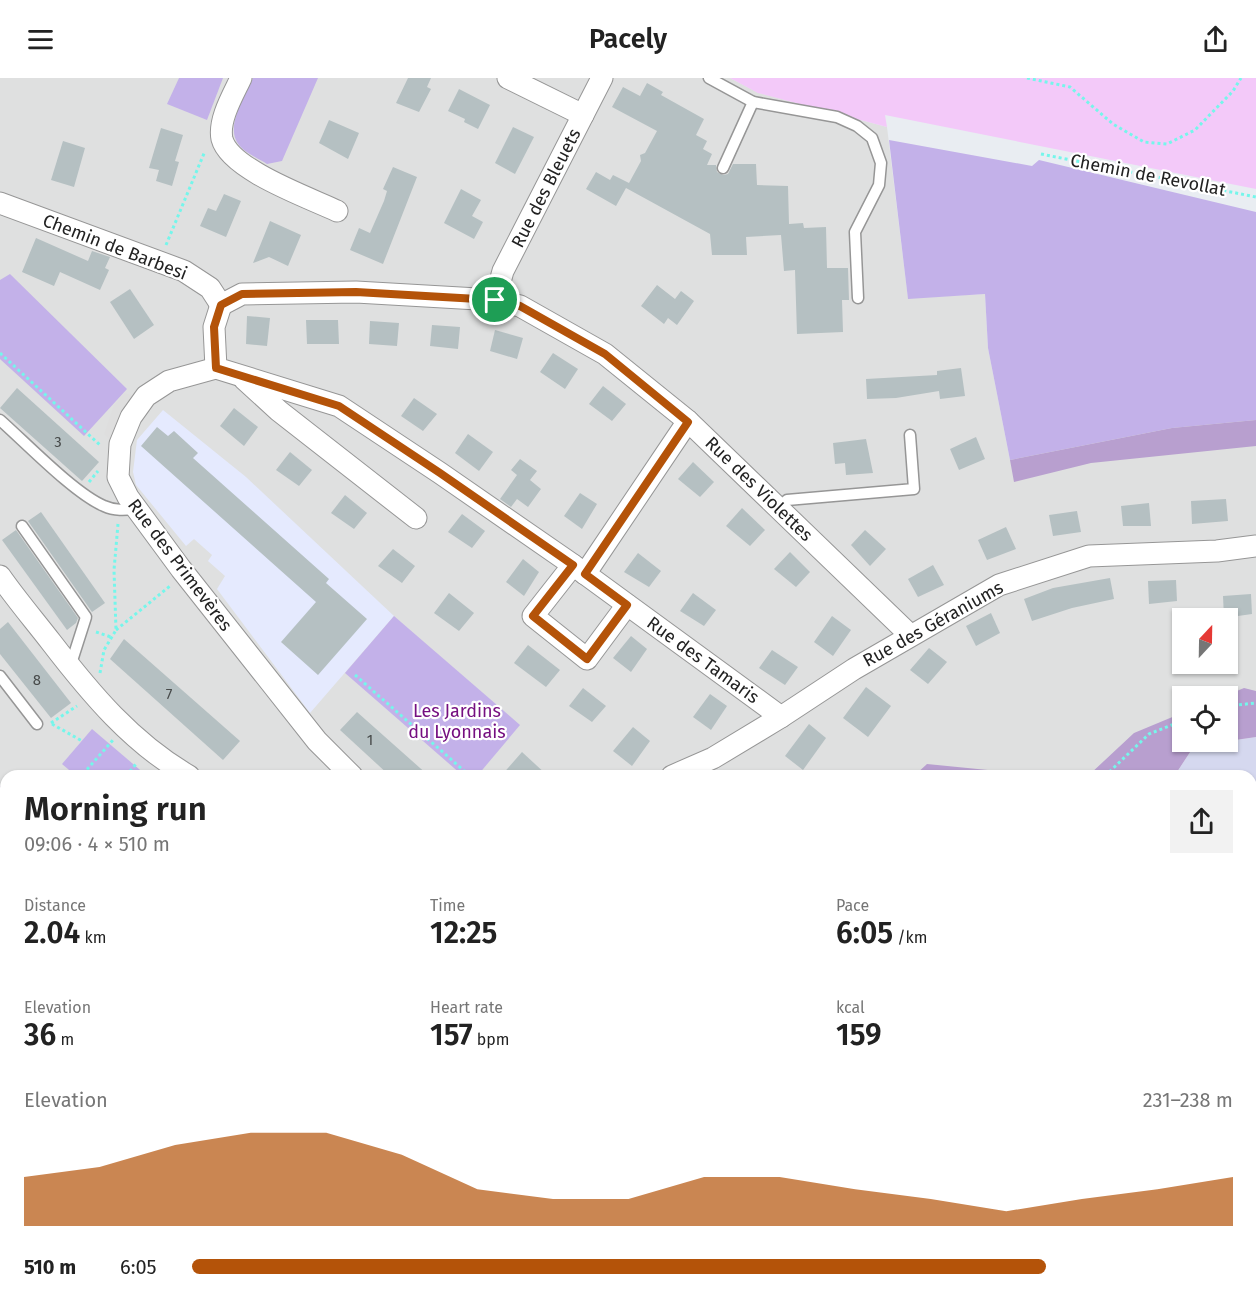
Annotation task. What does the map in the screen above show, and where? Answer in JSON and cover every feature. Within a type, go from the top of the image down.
[{"type":"street","points":[[240,78],[223,121],[222,139],[231,154],[267,179],[337,211]]},
{"type":"street","points":[[508,78],[583,115]]},
{"type":"street","name":"Rue des Bleuets","points":[[495,300],[503,271],[602,78]]},
{"type":"street","name":"Chemin de Barbesi","points":[[0,203],[184,271],[210,288],[221,305]]},
{"type":"street","name":"Rue des Violettes","points":[[221,305],[242,294],[356,292],[495,300],[520,306],[605,354],[688,422],[910,635]]},
{"type":"street","points":[[216,368],[214,327],[221,305]]},
{"type":"street","name":"Rue des Tamaris","points":[[216,368],[339,406],[579,570],[781,717]]},
{"type":"street","name":"Rue des Primevères","points":[[216,368],[170,381],[146,396],[131,417],[108,466],[118,477],[128,510],[181,569],[317,741],[346,770]]},
{"type":"street","points":[[240,376],[279,411],[416,518]]},
{"type":"street","points":[[627,605],[587,659],[533,616],[579,570],[688,422]]},
{"type":"street","name":"Rue des Géraniums","points":[[685,770],[712,758],[910,635],[999,585],[1089,556],[1217,551],[1256,546]]},
{"type":"street","points":[[0,576],[91,695],[124,728],[179,770]]},
{"type":"lane","points":[[709,78],[753,102],[837,117],[857,126],[872,138],[880,163],[879,185],[855,232],[858,298]]},
{"type":"lane","points":[[723,168],[753,102]]},
{"type":"lane","points":[[0,420],[81,492],[104,506],[128,510]]},
{"type":"lane","points":[[779,507],[786,500],[914,489],[910,435]]},
{"type":"lane","points":[[22,526],[86,617],[70,668]]},
{"type":"lane","points":[[0,676],[37,724]]},
{"type":"path","points":[[1027,78],[1070,87],[1113,124],[1144,142],[1167,144],[1195,130],[1233,91],[1241,78]]},
{"type":"path","points":[[171,232],[208,145]]},
{"type":"path","name":"Chemin de Revollat","points":[[1041,154],[1256,197]]},
{"type":"path","points":[[0,352],[108,466],[81,492]]},
{"type":"path","points":[[116,630],[114,570],[128,510]]},
{"type":"path","points":[[52,724],[91,695],[98,684],[104,650],[116,630],[177,581],[181,569]]},
{"type":"path","points":[[355,675],[463,770]]},
{"type":"path","points":[[1238,704],[1256,703]]},
{"type":"path","points":[[49,720],[82,741]]},
{"type":"path","points":[[1111,770],[1149,734],[1172,725]]},
{"type":"path","points":[[87,770],[124,728]]},
{"type":"shaded area","points":[[0,78],[730,78],[759,93],[887,127],[908,298],[985,294],[988,348],[1010,460],[1172,428],[1256,420],[1256,737],[1238,740],[1238,686],[1172,686],[1172,752],[1190,752],[1178,770],[0,770]]},
{"type":"shaded area","points":[[730,78],[1256,78],[1256,189],[885,115],[887,127],[758,93]]},
{"type":"shaded area","points":[[125,393],[138,397],[114,443],[104,434],[113,407]]},
{"type":"shaded area","points":[[163,410],[246,477],[394,616],[310,713],[217,589],[225,576],[208,561],[212,555],[194,539],[186,546],[136,485],[133,472],[137,440]]},
{"type":"shaded area","points":[[1256,420],[1256,446],[1091,463],[1014,482],[1010,460],[1172,428]]},
{"type":"shaded area","points":[[1244,688],[1256,691],[1256,737],[1238,740],[1238,691]]},
{"type":"shaded area","points":[[1172,717],[1172,752],[1190,752],[1178,770],[1094,770],[1134,733]]},
{"type":"shaded area","points":[[1256,737],[1256,770],[1178,770],[1190,752],[1238,752],[1238,740]]},
{"type":"shaded area","points":[[927,764],[988,770],[920,770]]},
{"type":"green space","points":[[179,78],[223,78],[207,120],[167,104]]},
{"type":"green space","points":[[253,78],[318,78],[282,161],[267,164],[245,150],[235,138],[235,120]]},
{"type":"green space","points":[[889,140],[1032,166],[1039,160],[1256,212],[1256,420],[1172,428],[1010,460],[988,348],[985,294],[908,299]]},
{"type":"green space","points":[[10,274],[127,389],[84,436],[0,359],[0,280]]},
{"type":"green space","name":"Les Jardins du Lyonnais","points":[[394,616],[520,725],[482,770],[456,770],[345,673]]},
{"type":"green space","points":[[92,729],[140,770],[69,770],[62,764]]},
{"type":"building","points":[[408,78],[431,78],[427,87],[431,89],[419,112],[396,103]]},
{"type":"building","points":[[647,83],[663,92],[661,95],[704,119],[696,135],[707,141],[703,149],[712,154],[707,165],[716,165],[717,172],[723,175],[728,174],[733,164],[756,164],[757,185],[788,186],[789,224],[803,223],[804,228],[826,227],[827,268],[848,268],[849,300],[842,300],[843,332],[797,334],[795,270],[784,271],[781,235],[746,237],[747,255],[712,255],[710,234],[626,188],[616,206],[586,189],[596,172],[610,180],[613,175],[629,183],[641,161],[640,155],[645,153],[657,131],[612,107],[623,87],[640,96]]},
{"type":"building","points":[[459,89],[490,105],[478,129],[464,122],[465,119],[448,111]]},
{"type":"building","points":[[329,120],[359,133],[348,159],[319,143]]},
{"type":"building","points":[[513,127],[534,137],[515,174],[495,163]]},
{"type":"building","points":[[161,128],[183,135],[175,161],[179,162],[172,186],[156,181],[159,170],[149,168]]},
{"type":"building","points":[[63,141],[85,148],[74,187],[51,180]]},
{"type":"building","points":[[393,167],[417,177],[383,264],[350,250],[359,228],[370,233],[384,201],[387,191],[383,189]]},
{"type":"building","points":[[461,189],[481,200],[472,216],[483,222],[474,239],[444,223]]},
{"type":"building","points":[[224,194],[241,201],[226,237],[200,226],[208,208],[216,211]]},
{"type":"building","points":[[270,221],[301,235],[288,266],[269,257],[253,263]]},
{"type":"building","points":[[36,238],[88,261],[92,251],[110,257],[105,268],[109,270],[100,290],[60,272],[54,286],[22,272]]},
{"type":"building","points":[[657,285],[675,299],[681,291],[694,301],[677,325],[668,318],[664,324],[641,306]]},
{"type":"building","points":[[130,289],[154,325],[134,339],[110,302]]},
{"type":"building","points":[[247,316],[270,318],[267,346],[246,344]]},
{"type":"building","points":[[306,320],[338,320],[339,344],[307,344]]},
{"type":"building","points":[[370,321],[399,323],[397,346],[369,344]]},
{"type":"building","points":[[432,325],[460,327],[458,349],[430,346]]},
{"type":"building","points":[[495,330],[523,338],[517,359],[490,351]]},
{"type":"building","points":[[553,353],[578,369],[565,389],[540,372]]},
{"type":"building","points":[[961,368],[965,396],[940,399],[939,391],[896,398],[867,399],[866,379],[937,375],[937,371]]},
{"type":"building","points":[[603,386],[626,404],[612,421],[589,404]]},
{"type":"building","points":[[17,388],[99,462],[82,481],[0,408]]},
{"type":"building","points":[[414,398],[437,414],[423,431],[401,416]]},
{"type":"building","points":[[234,408],[258,427],[244,446],[220,426]]},
{"type":"building","points":[[157,427],[168,436],[174,431],[198,453],[193,458],[329,579],[326,583],[367,619],[318,675],[281,642],[316,602],[141,446]]},
{"type":"building","points":[[468,434],[493,452],[479,471],[455,453]]},
{"type":"building","points":[[976,437],[985,459],[959,470],[950,449]]},
{"type":"building","points":[[866,439],[873,473],[846,475],[845,463],[835,464],[833,443]]},
{"type":"building","points":[[290,452],[312,470],[299,486],[276,470]]},
{"type":"building","points":[[520,459],[537,471],[530,480],[541,489],[528,507],[517,499],[511,507],[500,499],[517,475],[511,470]]},
{"type":"building","points":[[693,462],[714,482],[700,497],[678,479]]},
{"type":"building","points":[[580,493],[597,504],[582,529],[564,516]]},
{"type":"building","points":[[345,495],[367,513],[354,529],[331,513]]},
{"type":"building","points":[[1226,499],[1228,521],[1192,524],[1191,501]]},
{"type":"building","points":[[1149,503],[1151,526],[1123,526],[1121,506]]},
{"type":"building","points":[[742,508],[765,530],[750,546],[726,526]]},
{"type":"building","points":[[1077,511],[1081,532],[1053,536],[1049,515]]},
{"type":"building","points":[[41,512],[105,603],[92,612],[28,521]]},
{"type":"building","points":[[462,514],[485,531],[472,548],[448,532]]},
{"type":"building","points":[[1006,527],[1016,549],[987,560],[978,540]]},
{"type":"building","points":[[16,530],[78,618],[76,623],[67,630],[2,540]]},
{"type":"building","points":[[865,530],[886,549],[870,566],[851,545]]},
{"type":"building","points":[[393,549],[415,566],[402,583],[378,566]]},
{"type":"building","points":[[790,552],[810,572],[796,587],[774,569]]},
{"type":"building","points":[[638,553],[661,571],[649,587],[624,572]]},
{"type":"building","points":[[523,559],[539,572],[524,596],[506,582]]},
{"type":"building","points":[[933,565],[944,585],[918,597],[908,579]]},
{"type":"building","points":[[1110,578],[1114,599],[1072,608],[1032,621],[1024,599],[1053,588]]},
{"type":"building","points":[[1176,580],[1177,601],[1149,604],[1148,581]]},
{"type":"building","points":[[449,593],[474,613],[459,631],[434,613]]},
{"type":"building","points":[[693,593],[716,610],[704,626],[680,611]]},
{"type":"building","points":[[1251,594],[1252,614],[1238,616],[1238,608],[1224,608],[1223,596]]},
{"type":"building","points":[[991,613],[1000,633],[976,646],[966,626]]},
{"type":"building","points":[[832,616],[851,630],[833,656],[814,642]]},
{"type":"building","points":[[8,622],[71,703],[51,718],[0,654],[0,629]]},
{"type":"building","points":[[631,636],[647,649],[631,672],[613,658]]},
{"type":"building","points":[[124,639],[240,741],[223,760],[110,659]]},
{"type":"building","points":[[528,645],[560,670],[546,687],[514,663]]},
{"type":"building","points":[[929,648],[947,662],[928,684],[910,670]]},
{"type":"building","points":[[772,650],[798,667],[785,685],[759,668]]},
{"type":"building","points":[[866,687],[891,706],[868,737],[843,718]]},
{"type":"building","points":[[583,688],[606,706],[592,722],[569,706]]},
{"type":"building","points":[[710,694],[727,706],[711,730],[693,717]]},
{"type":"building","points":[[357,712],[422,770],[383,770],[340,730]]},
{"type":"building","points":[[809,724],[826,738],[803,770],[785,756]]},
{"type":"building","points":[[633,727],[650,741],[632,766],[613,751]]},
{"type":"building","points":[[522,752],[542,770],[506,770]]},
{"type":"route","points":[[356,292],[495,300],[520,306],[605,354],[688,422],[585,574],[627,605],[587,659],[533,616],[573,565],[339,406],[216,368],[214,327],[221,305],[242,294],[356,292]]}]
